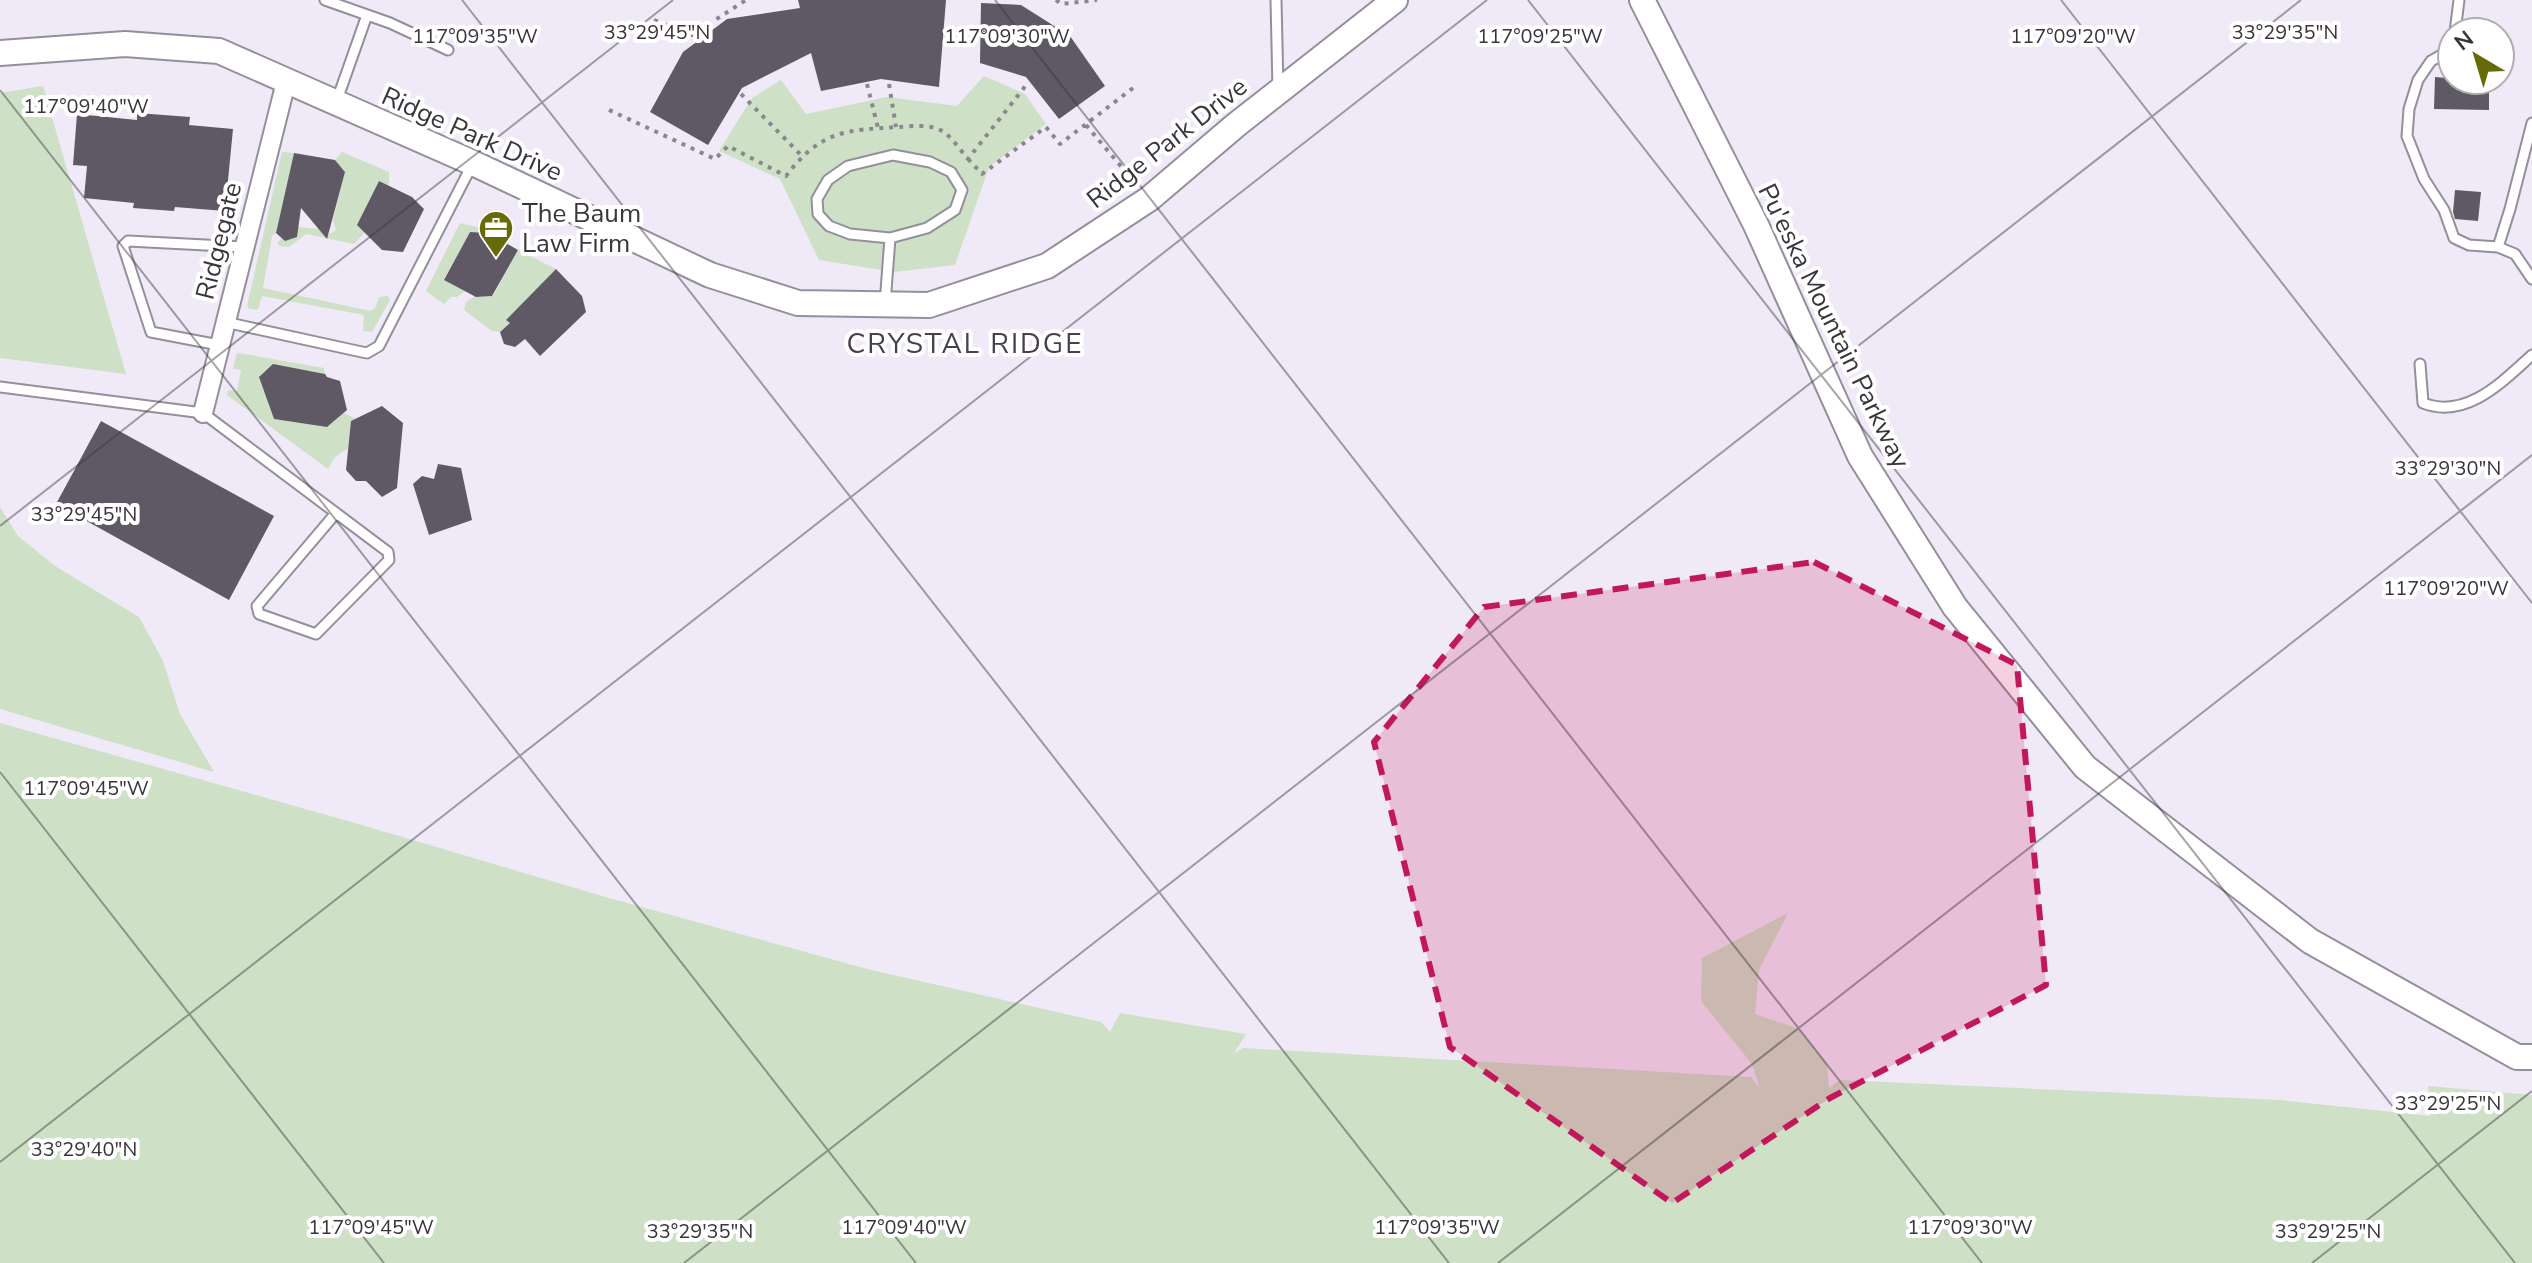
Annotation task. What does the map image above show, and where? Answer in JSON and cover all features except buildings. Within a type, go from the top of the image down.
[{"type":"street","name":"Ridge Park Drive","points":[[0,53],[125,44],[219,51],[473,163],[710,275],[798,303],[929,305],[1047,266],[1149,199],[1395,0]]},
{"type":"street","name":"Pu'eska Mountain Parkway","points":[[1642,0],[1756,225],[1860,456],[1955,607],[2085,767],[2310,941],[2517,1057],[2532,1057]]},
{"type":"street","name":"Ridgegate","points":[[203,413],[286,82]]},
{"type":"lane","points":[[325,0],[390,23],[448,50]]},
{"type":"lane","points":[[1276,0],[1278,92]]},
{"type":"lane","points":[[336,104],[367,15]]},
{"type":"lane","points":[[2436,58],[2418,80],[2409,109],[2407,136],[2424,179],[2444,210],[2454,238],[2469,245],[2498,247],[2515,254],[2532,279]]},
{"type":"lane","points":[[2498,247],[2532,123]]},
{"type":"lane","points":[[893,155],[930,162],[951,172],[962,190],[955,210],[927,228],[890,238],[850,234],[829,226],[818,214],[817,199],[828,180],[848,166],[893,155]]},
{"type":"lane","points":[[225,322],[362,352],[373,350],[379,346],[473,163]]},
{"type":"lane","points":[[885,304],[890,238]]},
{"type":"lane","points":[[219,345],[151,332],[123,246],[128,241],[244,247]]},
{"type":"lane","points":[[2420,364],[2423,403],[2451,409],[2491,390],[2532,355]]},
{"type":"lane","points":[[0,387],[203,413],[388,552],[389,560],[316,634],[259,614],[257,606],[336,513]]},
{"type":"path","points":[[654,20],[692,35],[746,0]]},
{"type":"path","points":[[1056,0],[1061,4],[1097,0]]},
{"type":"path","points":[[867,84],[878,128]]},
{"type":"path","points":[[889,84],[896,127]]},
{"type":"path","points":[[968,159],[1027,84]]},
{"type":"path","points":[[609,110],[715,159],[728,146],[786,176],[801,156],[824,140],[850,129],[916,126],[942,130],[982,174],[1046,127],[1060,144],[1133,88]]},
{"type":"path","points":[[741,94],[801,156]]},
{"type":"path","points":[[1086,125],[1149,199]]},
{"type":"highlighted area","points":[[1814,562],[2017,665],[2046,985],[1830,1098],[1672,1203],[1450,1047],[1374,742],[1484,607]]},
{"type":"green space","points":[[984,76],[1025,94],[1046,124],[989,167],[955,265],[894,272],[819,260],[780,179],[719,151],[752,98],[781,80],[806,114],[887,97],[957,106]]},
{"type":"green space","points":[[43,86],[126,374],[0,358],[0,93]]},
{"type":"green space","points":[[282,152],[294,153],[276,233],[272,236],[263,288],[371,311],[379,297],[388,296],[390,300],[372,332],[363,331],[364,315],[262,296],[258,310],[247,306]]},
{"type":"green space","points":[[342,152],[389,172],[389,186],[379,181],[362,215],[365,232],[354,244],[306,234],[289,247],[280,246],[277,243],[282,238],[285,241],[298,227],[319,229],[328,235],[336,230],[333,220],[345,172],[335,160]]},
{"type":"green space","points":[[460,223],[485,229],[488,233],[470,232],[444,279],[465,291],[444,304],[426,291]]},
{"type":"green space","points":[[518,250],[556,269],[507,319],[510,323],[500,332],[492,331],[464,310],[466,302],[478,294],[479,297],[493,296]]},
{"type":"green space","points":[[239,353],[324,368],[325,374],[273,365],[260,377],[264,392],[270,394],[268,404],[274,419],[327,427],[339,417],[336,414],[342,412],[356,419],[351,421],[348,448],[334,458],[328,469],[227,395],[228,390],[237,391],[241,370],[233,369]]},
{"type":"green space","points":[[0,507],[18,536],[55,566],[139,617],[163,661],[180,714],[214,772],[0,709]]},
{"type":"green space","points":[[0,723],[871,970],[1101,1022],[1110,1032],[1120,1013],[1246,1034],[1234,1053],[1243,1048],[1751,1077],[1760,1089],[1752,1064],[1701,1001],[1702,958],[1788,913],[1759,970],[1755,1014],[1799,1029],[1827,1064],[1829,1088],[1840,1080],[2280,1100],[2430,1116],[2428,1086],[2532,1095],[2532,1263],[0,1263]]},
{"type":"place","name":"The Baum Law Firm","points":[[496,259]]},
{"type":"district","name":"CRYSTAL RIDGE","points":[[965,344]]}]
